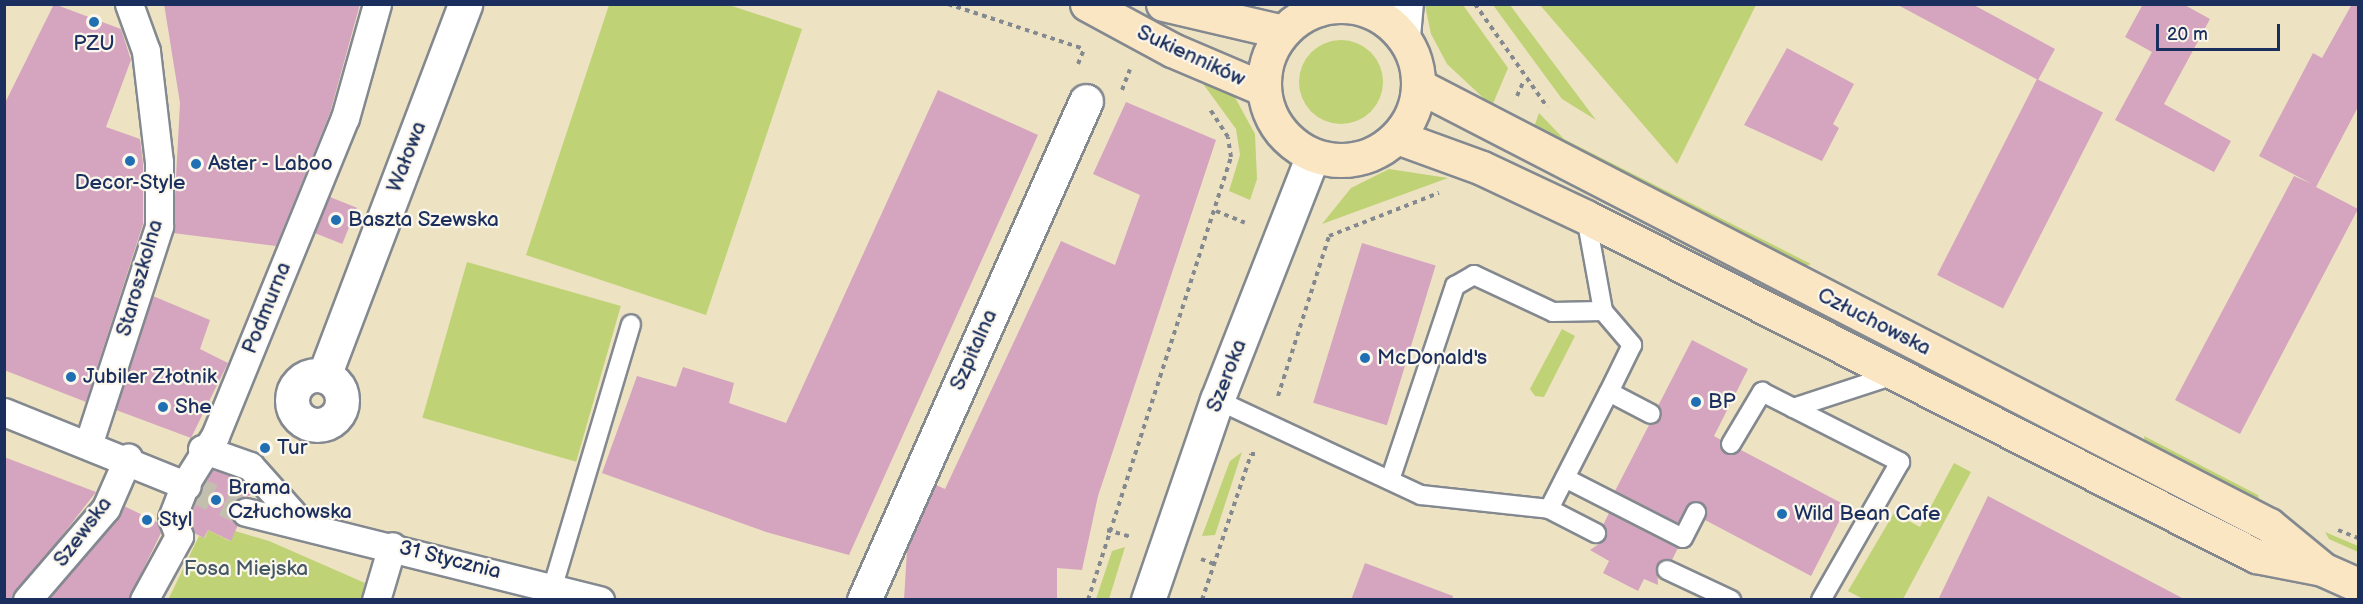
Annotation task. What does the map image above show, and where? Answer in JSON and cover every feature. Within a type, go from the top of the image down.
[{"type":"main road","name":"Sukienników","points":[[1088,4],[1172,50],[1264,89]]},
{"type":"main road","name":"Sukienników","points":[[1163,4],[1283,32]]},
{"type":"main road","points":[[1320,7],[1365,10],[1404,20],[1415,60],[1419,87],[1412,114],[1397,137],[1358,159],[1313,156],[1278,129],[1264,89],[1265,68],[1283,32],[1320,7]]},
{"type":"main road","name":"Człuchowska","points":[[1419,87],[2269,525],[2322,569]]},
{"type":"main road","name":"Człuchowska","points":[[1397,137],[1482,168],[1586,217],[1901,374],[2256,556],[2322,569],[2358,585]]},
{"type":"street","name":"Staroszkolna","points":[[89,442],[159,226],[159,162],[146,51],[129,4]]},
{"type":"street","name":"Podmurna","points":[[144,600],[178,536],[172,518],[202,449],[215,436],[345,118],[377,4]]},
{"type":"street","name":"Wałowa","points":[[324,376],[465,4]]},
{"type":"street","name":"Szpitalna","points":[[864,600],[1086,101]]},
{"type":"street","name":"Szeroka","points":[[1148,600],[1218,400],[1313,156]]},
{"type":"street","points":[[4,412],[89,442],[186,485]]},
{"type":"street","points":[[202,449],[250,466],[300,522]]},
{"type":"street","name":"Szewska","points":[[27,600],[106,508],[128,458]]},
{"type":"street","name":"31 Stycznia","points":[[246,512],[300,522],[554,586],[600,600]]},
{"type":"street","points":[[376,600],[392,546]]},
{"type":"lane","points":[[1550,509],[1632,345],[1603,311],[1586,217]]},
{"type":"lane","points":[[1390,480],[1455,286],[1474,275],[1554,312],[1603,311]]},
{"type":"lane","points":[[554,586],[631,324]]},
{"type":"lane","points":[[1793,408],[1901,374]]},
{"type":"lane","points":[[1609,392],[1651,414]]},
{"type":"lane","points":[[1731,444],[1762,392],[1900,462],[1821,600]]},
{"type":"lane","points":[[1218,400],[1421,495],[1550,509],[1596,533]]},
{"type":"lane","points":[[1565,478],[1683,538],[1696,513]]},
{"type":"lane","points":[[1667,570],[1731,600]]},
{"type":"path","points":[[948,4],[1093,52]]},
{"type":"path","points":[[1475,4],[1524,80]]},
{"type":"path","points":[[1122,63],[1142,69]]},
{"type":"path","points":[[1088,600],[1232,157],[1228,137],[1204,100]]},
{"type":"path","points":[[1278,399],[1329,236],[1445,190]]},
{"type":"path","points":[[1202,600],[1251,454],[1260,454]]},
{"type":"green space","points":[[609,5],[729,5],[802,29],[706,315],[526,255]]},
{"type":"green space","points":[[1425,5],[1463,5],[1508,68],[1492,106],[1447,64],[1431,34]]},
{"type":"green space","points":[[1493,5],[1510,5],[1596,120],[1562,99]]},
{"type":"green space","points":[[1540,5],[1756,5],[1677,164]]},
{"type":"green space","points":[[1341,40],[1357,43],[1371,52],[1380,66],[1383,82],[1380,98],[1371,112],[1357,121],[1341,124],[1325,121],[1311,112],[1302,98],[1299,82],[1302,66],[1311,52],[1325,43]]},
{"type":"green space","points":[[1208,73],[1231,90],[1255,134],[1257,179],[1250,200],[1229,191],[1240,155],[1236,129],[1201,81]]},
{"type":"green space","points":[[1539,113],[1564,139],[1811,264],[1799,269],[1533,130]]},
{"type":"green space","points":[[1389,169],[1448,178],[1322,224],[1351,188]]},
{"type":"green space","points":[[1621,246],[1839,357],[1836,364],[1617,253]]},
{"type":"green space","points":[[467,262],[621,306],[576,462],[422,418]]},
{"type":"green space","points":[[1562,329],[1575,336],[1544,397],[1535,396],[1530,389]]},
{"type":"green space","points":[[2144,436],[2258,495],[2260,505],[2146,448]]},
{"type":"green space","points":[[1242,452],[1215,535],[1202,536],[1230,461]]},
{"type":"green space","points":[[1954,463],[1971,472],[1903,599],[1863,599],[1848,591],[1894,513],[1920,527]]},
{"type":"green space","name":"Fosa Miejska","points":[[208,530],[230,541],[235,531],[269,541],[365,583],[361,599],[168,600],[199,536],[205,538]]},
{"type":"green space","points":[[2325,532],[2358,546],[2358,552],[2329,539]]},
{"type":"green space","points":[[1125,547],[1109,599],[1096,599],[1112,551]]},
{"type":"building","points":[[54,4],[121,29],[131,60],[106,127],[140,139],[143,163],[143,224],[86,402],[4,370],[4,105]]},
{"type":"building","points":[[164,4],[360,4],[330,113],[276,246],[173,233],[180,103]]},
{"type":"building","points":[[1896,4],[1972,4],[2055,49],[2038,80]]},
{"type":"building","points":[[2143,4],[2183,4],[2210,19],[2164,104],[2231,141],[2214,172],[2115,120],[2152,52],[2125,37]]},
{"type":"building","points":[[2352,4],[2358,4],[2358,107],[2316,187],[2358,209],[2240,434],[2175,400],[2294,176],[2312,184],[2259,156],[2313,53],[2322,58]]},
{"type":"building","points":[[1787,48],[1854,84],[1833,124],[1839,128],[1822,161],[1744,125]]},
{"type":"building","points":[[2037,79],[2103,113],[2003,309],[1937,275]]},
{"type":"building","points":[[938,90],[1038,135],[849,555],[766,532],[602,473],[637,376],[676,387],[683,367],[734,383],[729,403],[786,423]]},
{"type":"building","points":[[1126,102],[1216,140],[1098,496],[1082,570],[1057,568],[1057,600],[904,600],[907,550],[936,485],[945,489],[1061,241],[1115,265],[1140,195],[1093,174]]},
{"type":"building","name":"Baszta Szewska","points":[[330,197],[357,208],[342,244],[315,233]]},
{"type":"building","name":"McDonald's","points":[[1362,243],[1436,266],[1387,425],[1313,403]]},
{"type":"building","points":[[153,296],[210,320],[200,349],[228,363],[191,438],[116,410]]},
{"type":"building","points":[[1692,340],[1748,369],[1714,436],[1721,440],[1722,450],[1731,455],[1741,450],[1847,506],[1811,576],[1705,520],[1707,511],[1700,502],[1689,503],[1678,523],[1615,491],[1649,425],[1661,419],[1658,406]]},
{"type":"building","points":[[4,457],[96,492],[12,600],[4,600]]},
{"type":"building","name":"Brama Człuchowska","points":[[213,469],[241,480],[253,493],[231,508],[238,525],[231,541],[208,530],[204,538],[194,533],[189,518]]},
{"type":"building","points":[[1988,496],[2186,600],[1938,600]]},
{"type":"building","points":[[124,506],[157,522],[161,533],[128,600],[48,600]]},
{"type":"building","points":[[1609,513],[1678,548],[1672,560],[1657,565],[1658,585],[1644,579],[1638,591],[1603,573],[1609,561],[1590,550],[1606,539],[1603,525]]},
{"type":"building","points":[[1365,563],[1453,596],[1452,600],[1351,600]]},
{"type":"tunnel","points":[[187,486],[246,512]]},
{"type":"place","name":"PZU","points":[[94,22]]},
{"type":"place","name":"Decor-Style","points":[[130,161]]},
{"type":"place","name":"Aster - Laboo","points":[[196,164]]},
{"type":"place","name":"Baszta Szewska","points":[[336,220]]},
{"type":"place","name":"McDonald's","points":[[1365,358]]},
{"type":"place","name":"Jubiler Złotnik","points":[[71,377]]},
{"type":"place","name":"BP","points":[[1696,402]]},
{"type":"place","name":"She","points":[[163,407]]},
{"type":"place","name":"Tur","points":[[265,448]]},
{"type":"place","name":"Brama Człuchowska","points":[[216,500]]},
{"type":"place","name":"Wild Bean Cafe","points":[[1782,514]]},
{"type":"place","name":"Styl","points":[[147,520]]}]
